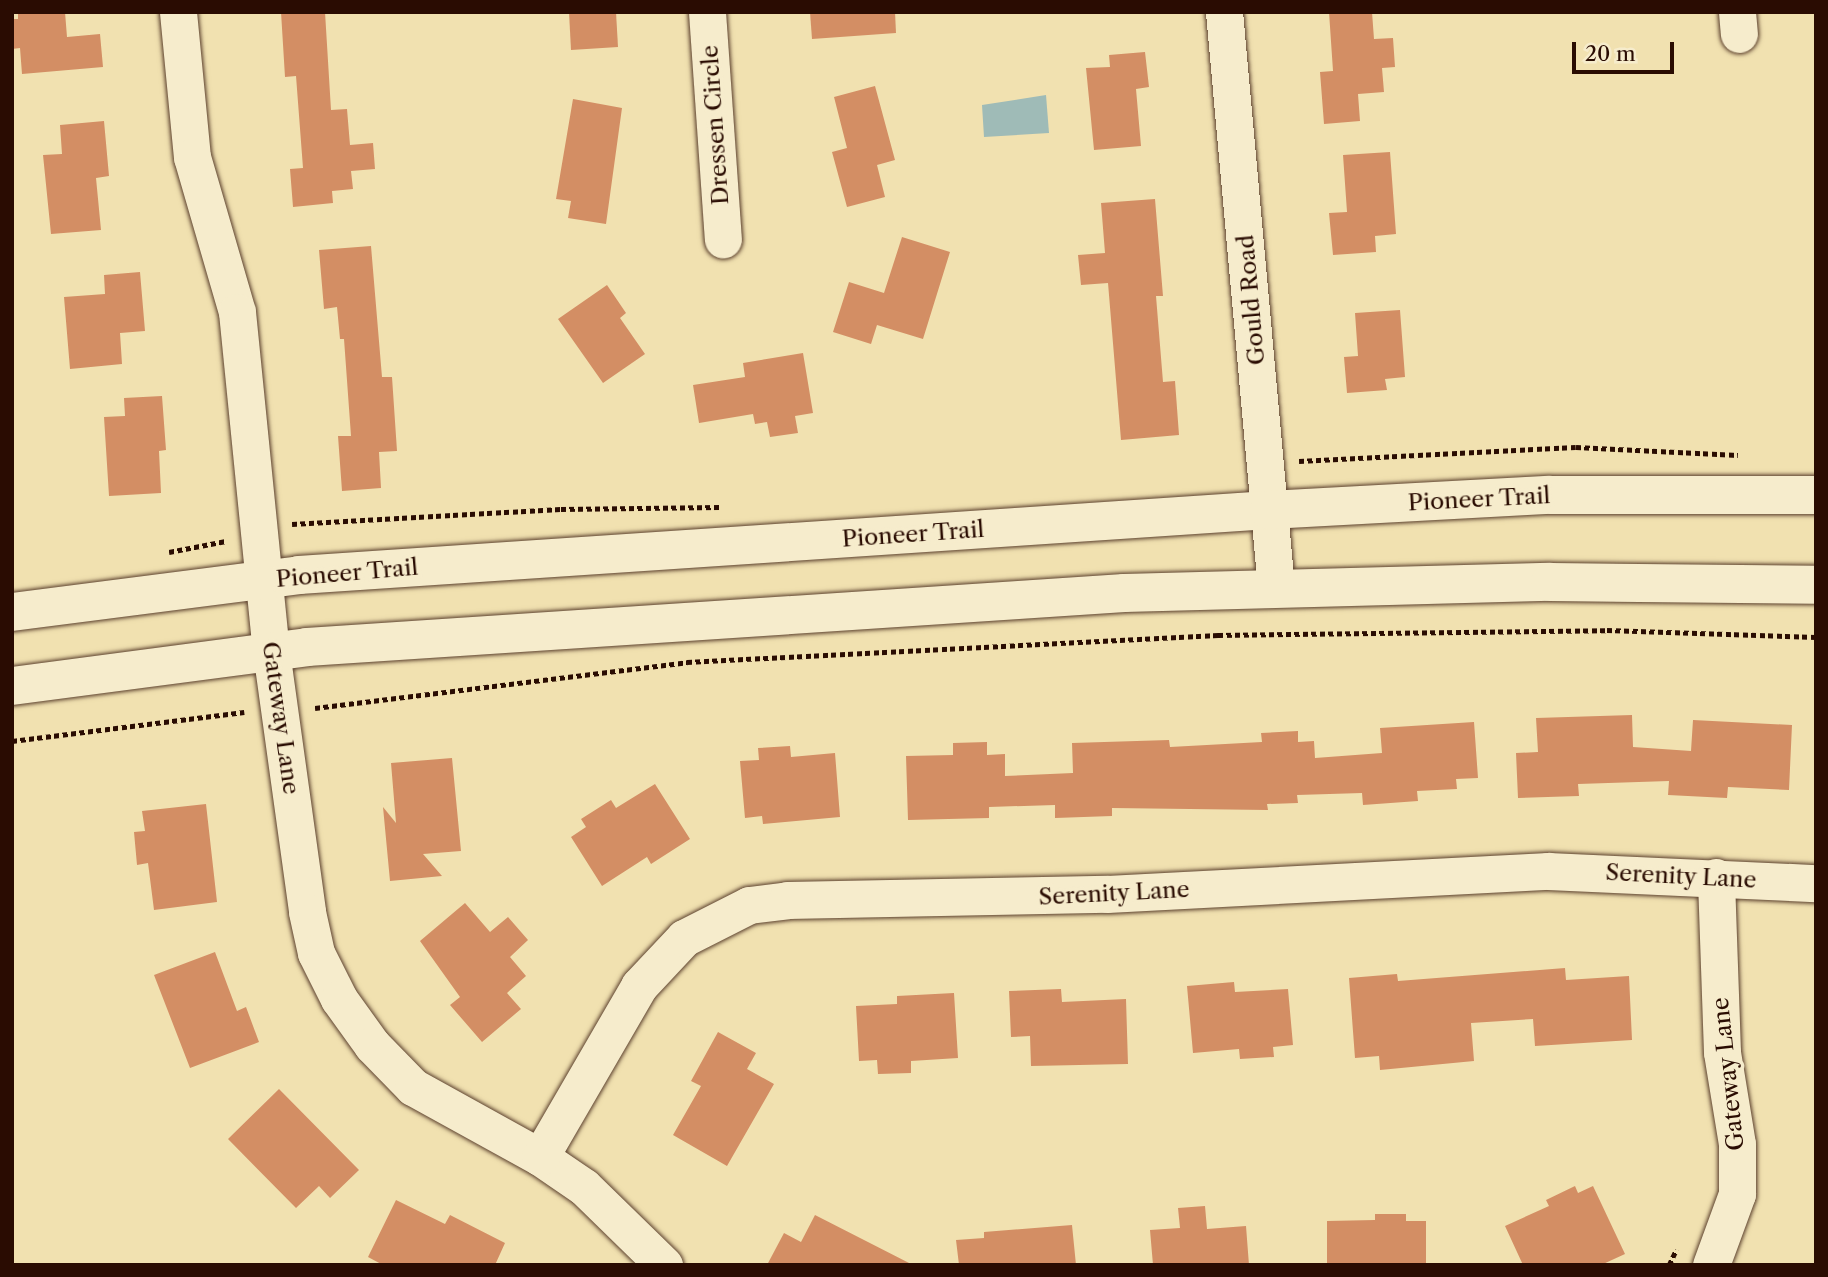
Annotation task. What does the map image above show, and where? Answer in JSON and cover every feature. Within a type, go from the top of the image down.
[{"type":"main road","name":"Pioneer Trail","points":[[12,612],[281,577],[1269,510],[1550,495],[1816,495]]},
{"type":"main road","points":[[12,686],[289,649],[862,609],[1276,588],[1550,582],[1816,585]]},
{"type":"street","name":"Gateway Lane","points":[[178,12],[192,157],[237,312],[281,577],[289,649],[280,707],[307,912],[316,953],[339,999],[372,1045],[413,1087],[540,1157],[626,1223],[664,1265]]},
{"type":"street","name":"Dressen Circle","points":[[707,12],[723,239]]},
{"type":"street","name":"Gould Road","points":[[1224,12],[1276,588]]},
{"type":"street","name":"Serenity Lane","points":[[540,1157],[639,986],[684,938],[749,905],[788,900],[1107,894],[1548,872],[1816,883]]},
{"type":"street","name":"Gateway Lane","points":[[1711,1265],[1737,1194],[1737,1144],[1722,1052],[1716,877]]},
{"type":"path","points":[[281,577],[292,513]]},
{"type":"path","points":[[12,741],[280,707],[318,708],[687,662],[1219,635],[1607,630],[1816,637]]},
{"type":"path","points":[[289,649],[318,708],[319,722]]},
{"type":"water","points":[[1046,95],[1049,133],[984,137],[982,105]]},
{"type":"building","points":[[18,12],[65,12],[67,37],[100,34],[103,67],[22,74],[20,48],[12,49],[12,19],[18,19]]},
{"type":"building","points":[[281,12],[325,12],[331,110],[347,109],[350,145],[373,143],[375,169],[351,171],[353,189],[332,191],[333,203],[293,207],[290,169],[303,168],[296,76],[285,77]]},
{"type":"building","points":[[569,12],[616,12],[618,47],[571,50]]},
{"type":"building","points":[[810,12],[895,12],[896,33],[812,39]]},
{"type":"building","points":[[1329,12],[1372,12],[1374,39],[1393,38],[1395,67],[1382,68],[1384,92],[1358,94],[1360,121],[1324,124],[1320,72],[1333,71]]},
{"type":"building","points":[[1145,52],[1149,87],[1136,89],[1141,146],[1094,150],[1086,68],[1110,67],[1109,55]]},
{"type":"building","points":[[875,86],[895,160],[877,165],[885,197],[847,207],[832,152],[847,148],[834,97]]},
{"type":"building","points":[[573,99],[622,108],[606,224],[568,218],[571,201],[556,199]]},
{"type":"building","points":[[104,121],[109,176],[96,178],[101,230],[51,234],[43,155],[62,154],[60,125]]},
{"type":"building","points":[[1390,152],[1396,234],[1375,236],[1376,252],[1333,255],[1329,213],[1347,212],[1343,155]]},
{"type":"building","points":[[1155,199],[1163,296],[1156,296],[1163,382],[1175,381],[1179,435],[1121,440],[1108,283],[1081,285],[1078,255],[1105,253],[1101,203]]},
{"type":"building","points":[[902,237],[950,252],[923,339],[877,325],[871,344],[833,332],[849,282],[884,293]]},
{"type":"building","points":[[371,246],[382,377],[392,377],[397,451],[379,452],[381,488],[342,491],[338,436],[351,436],[344,339],[340,339],[337,307],[324,309],[319,250]]},
{"type":"building","points":[[140,272],[145,331],[120,333],[122,364],[70,369],[64,297],[105,294],[104,275]]},
{"type":"building","points":[[607,285],[626,313],[620,318],[645,354],[603,383],[558,319]]},
{"type":"building","points":[[1400,310],[1405,377],[1385,379],[1387,390],[1347,393],[1344,357],[1358,356],[1355,313]]},
{"type":"building","points":[[803,353],[813,413],[795,416],[798,433],[770,437],[767,422],[755,424],[753,414],[699,423],[693,385],[745,377],[743,363]]},
{"type":"building","points":[[162,396],[166,450],[159,451],[161,493],[109,496],[104,417],[125,416],[124,398]]},
{"type":"building","points":[[1632,715],[1633,747],[1691,751],[1693,720],[1792,725],[1789,790],[1728,787],[1727,798],[1668,795],[1669,781],[1578,784],[1579,796],[1518,798],[1516,753],[1538,752],[1536,718]]},
{"type":"building","points":[[1474,722],[1478,778],[1456,779],[1457,789],[1417,791],[1418,801],[1363,805],[1362,793],[1297,795],[1298,803],[1267,804],[1268,810],[1112,808],[1112,816],[1055,818],[1055,805],[989,807],[989,818],[908,820],[906,756],[953,755],[953,743],[987,742],[987,755],[1005,754],[1005,776],[1073,773],[1072,743],[1169,740],[1170,747],[1262,742],[1261,733],[1298,731],[1298,742],[1314,741],[1315,758],[1382,753],[1380,728]]},
{"type":"building","points":[[790,746],[791,757],[835,753],[840,817],[763,824],[762,816],[745,818],[740,761],[759,760],[758,748]]},
{"type":"building","points":[[452,758],[461,851],[423,854],[442,876],[390,881],[383,807],[396,823],[391,763]]},
{"type":"building","points":[[655,784],[690,839],[651,864],[647,857],[602,886],[571,837],[586,827],[581,819],[611,800],[616,808]]},
{"type":"building","points":[[206,804],[217,902],[154,910],[148,863],[137,865],[134,832],[145,831],[142,811]]},
{"type":"building","points":[[465,903],[490,932],[508,917],[528,940],[510,957],[526,976],[507,993],[521,1009],[482,1042],[450,1005],[460,997],[420,941]]},
{"type":"building","points":[[215,952],[237,1011],[246,1007],[259,1042],[190,1068],[154,975]]},
{"type":"building","points":[[1565,968],[1566,980],[1629,976],[1632,1040],[1535,1046],[1533,1019],[1471,1023],[1474,1061],[1380,1070],[1379,1056],[1355,1058],[1349,978],[1397,974],[1398,981]]},
{"type":"building","points":[[1234,982],[1235,992],[1288,989],[1293,1045],[1273,1047],[1274,1057],[1240,1059],[1239,1049],[1193,1053],[1187,986]]},
{"type":"building","points":[[1061,989],[1062,1002],[1126,999],[1128,1064],[1031,1066],[1030,1036],[1011,1037],[1009,991]]},
{"type":"building","points":[[954,993],[958,1058],[911,1061],[911,1073],[878,1074],[877,1060],[859,1061],[856,1006],[897,1004],[897,996]]},
{"type":"building","points":[[718,1032],[756,1053],[747,1069],[774,1084],[727,1166],[673,1135],[701,1086],[691,1081]]},
{"type":"building","points":[[279,1089],[359,1170],[330,1198],[319,1186],[296,1208],[228,1139]]},
{"type":"building","points":[[1575,1186],[1578,1193],[1593,1186],[1625,1254],[1601,1265],[1523,1265],[1505,1226],[1549,1206],[1546,1200]]},
{"type":"building","points":[[396,1200],[445,1224],[450,1215],[505,1243],[495,1265],[383,1265],[368,1257]]},
{"type":"building","points":[[1205,1206],[1207,1229],[1246,1226],[1249,1265],[1153,1265],[1150,1230],[1180,1228],[1178,1208]]},
{"type":"building","points":[[1375,1214],[1406,1214],[1406,1221],[1426,1221],[1426,1265],[1327,1265],[1327,1221],[1375,1220]]},
{"type":"building","points":[[815,1215],[913,1265],[767,1265],[784,1233],[801,1242]]},
{"type":"building","points":[[1072,1225],[1076,1265],[959,1265],[956,1240],[984,1238],[984,1232]]}]
